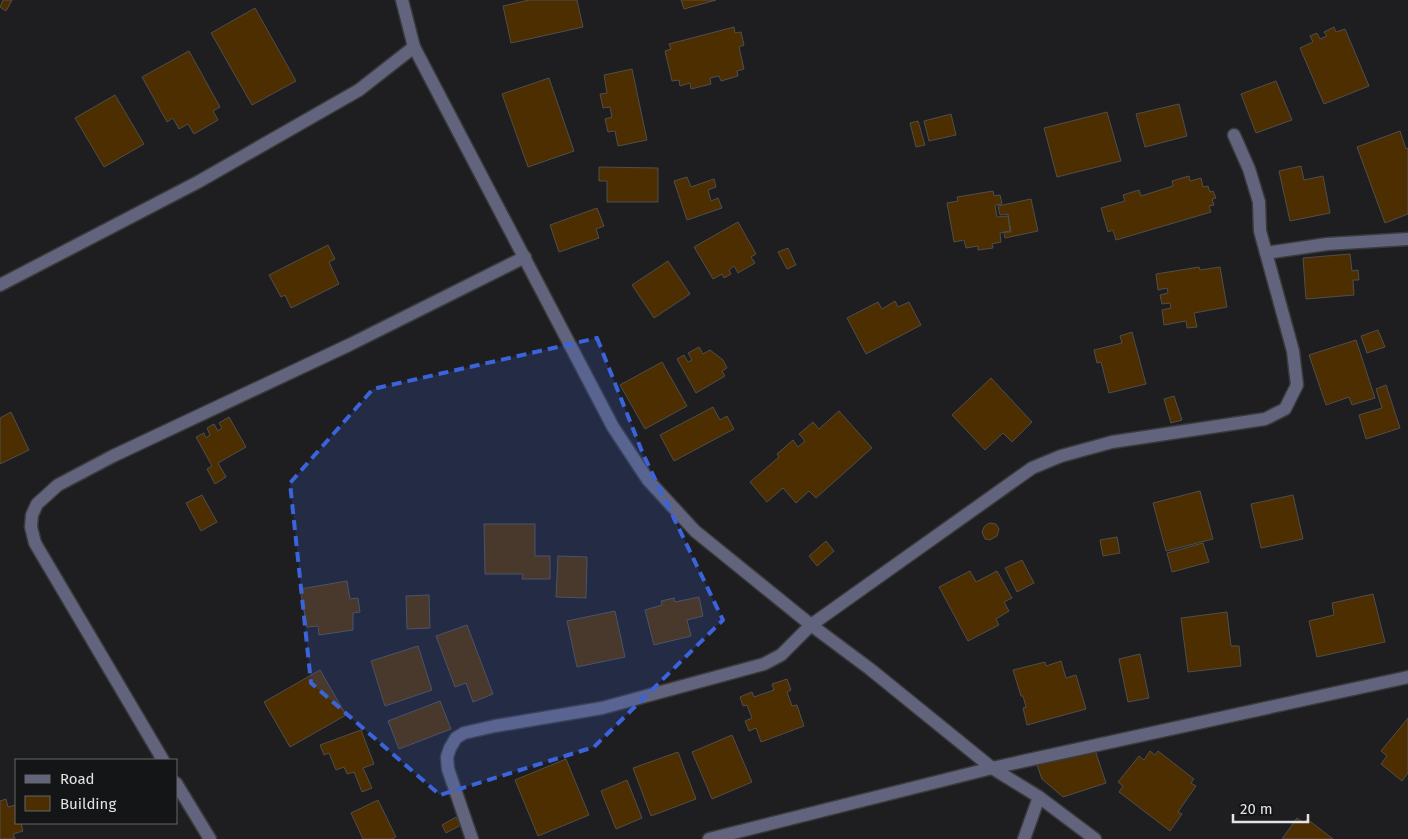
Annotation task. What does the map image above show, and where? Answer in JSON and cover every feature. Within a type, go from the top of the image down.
[{"type":"street","points":[[402,0],[414,48],[614,427],[648,480],[694,531],[811,625],[870,669],[992,768],[1039,797],[1095,839]]},
{"type":"street","points":[[0,285],[198,182],[359,90],[414,48]]},
{"type":"street","points":[[472,839],[448,769],[447,757],[456,738],[464,733],[602,708],[764,664],[781,655],[811,625],[1032,468],[1061,456],[1112,442],[1265,420],[1285,410],[1297,385],[1293,351],[1260,231],[1260,202],[1249,169],[1234,135]]},
{"type":"street","points":[[1266,252],[1327,244],[1408,239]]},
{"type":"street","points":[[162,759],[35,543],[31,527],[32,515],[37,504],[58,485],[113,456],[349,345],[525,257]]},
{"type":"street","points":[[709,839],[992,768],[1408,677]]},
{"type":"street","points":[[178,786],[210,839]]},
{"type":"street","points":[[1024,839],[1039,797]]},
{"type":"highlighted area","points":[[597,338],[643,454],[723,620],[594,747],[440,795],[311,683],[290,483],[373,389]]},
{"type":"building","points":[[3,0],[12,0],[6,11],[0,7]]},
{"type":"building","points":[[529,0],[577,0],[583,27],[511,43],[503,6]]},
{"type":"building","points":[[681,0],[716,0],[684,9]]},
{"type":"building","points":[[255,8],[296,81],[252,105],[211,33]]},
{"type":"building","points":[[734,27],[735,33],[741,32],[744,45],[739,47],[744,69],[737,71],[738,76],[721,81],[719,76],[710,78],[711,84],[691,89],[690,83],[680,86],[679,80],[672,81],[665,51],[671,49],[669,44]]},
{"type":"building","points":[[1334,27],[1336,32],[1345,29],[1369,86],[1324,104],[1300,48],[1313,42],[1310,36],[1317,33],[1320,39],[1327,36],[1324,32]]},
{"type":"building","points":[[189,51],[220,107],[213,111],[218,120],[194,134],[188,124],[179,129],[173,118],[167,122],[142,77]]},
{"type":"building","points":[[632,69],[647,140],[618,146],[615,131],[608,132],[605,119],[612,117],[610,107],[603,108],[600,94],[607,93],[604,75]]},
{"type":"building","points":[[549,78],[574,151],[528,167],[502,94]]},
{"type":"building","points":[[1276,81],[1292,120],[1256,133],[1241,94]]},
{"type":"building","points":[[115,95],[144,144],[104,167],[75,118]]},
{"type":"building","points":[[1179,104],[1187,136],[1145,147],[1136,114]]},
{"type":"building","points":[[1107,112],[1121,161],[1057,177],[1044,128]]},
{"type":"building","points":[[951,114],[956,135],[929,141],[924,121]]},
{"type":"building","points":[[918,121],[925,145],[916,147],[910,123]]},
{"type":"building","points":[[1400,131],[1406,149],[1408,148],[1408,214],[1385,223],[1357,147]]},
{"type":"building","points":[[1301,166],[1304,180],[1323,176],[1330,213],[1290,221],[1279,171]]},
{"type":"building","points":[[599,167],[658,168],[658,202],[607,202],[607,181],[599,181]]},
{"type":"building","points":[[1189,176],[1190,181],[1201,178],[1203,187],[1208,186],[1210,192],[1213,191],[1216,198],[1212,199],[1214,205],[1209,206],[1211,212],[1116,240],[1113,230],[1108,232],[1101,208],[1125,201],[1123,195],[1139,190],[1141,196],[1173,186],[1172,181]]},
{"type":"building","points":[[687,177],[691,187],[714,179],[716,187],[708,190],[711,201],[718,198],[722,208],[687,220],[674,181]]},
{"type":"building","points":[[993,191],[994,196],[1000,195],[1002,204],[995,205],[997,217],[1008,216],[1010,231],[1000,233],[1001,242],[992,244],[993,248],[978,250],[978,246],[966,248],[964,240],[954,242],[947,203],[958,201],[957,197]]},
{"type":"building","points":[[1031,199],[1038,231],[1005,238],[1004,232],[1011,232],[1008,214],[1000,215],[998,206]]},
{"type":"building","points":[[597,208],[604,226],[596,229],[599,238],[559,252],[550,225]]},
{"type":"building","points":[[738,222],[756,254],[751,257],[755,263],[738,273],[734,266],[729,270],[731,274],[724,278],[722,274],[713,279],[694,247]]},
{"type":"building","points":[[328,245],[335,259],[329,262],[339,284],[291,308],[285,295],[281,297],[269,275]]},
{"type":"building","points":[[788,248],[796,265],[787,269],[778,252]]},
{"type":"building","points":[[1350,254],[1352,271],[1358,270],[1359,280],[1353,280],[1354,295],[1306,299],[1303,258]]},
{"type":"building","points":[[668,261],[690,294],[654,318],[632,285]]},
{"type":"building","points":[[1199,267],[1200,270],[1220,267],[1227,307],[1194,313],[1197,327],[1187,328],[1186,321],[1164,325],[1162,310],[1171,308],[1170,303],[1162,304],[1160,295],[1168,293],[1167,288],[1158,290],[1156,274]]},
{"type":"building","points":[[895,301],[898,307],[909,302],[921,325],[866,354],[847,318],[878,302],[882,309]]},
{"type":"building","points":[[1378,330],[1385,347],[1367,353],[1361,336]]},
{"type":"building","points":[[1132,332],[1146,384],[1109,393],[1101,362],[1097,363],[1094,350],[1122,343],[1120,336]]},
{"type":"building","points":[[1356,340],[1375,398],[1352,405],[1349,397],[1326,405],[1309,355]]},
{"type":"building","points":[[699,347],[703,354],[710,350],[723,360],[727,368],[722,371],[725,376],[696,393],[677,359],[684,355],[688,362],[692,360],[688,353]]},
{"type":"building","points":[[662,362],[687,406],[645,429],[620,385]]},
{"type":"building","points":[[991,378],[1032,422],[1012,442],[1003,433],[985,450],[952,415]]},
{"type":"building","points":[[1386,385],[1400,428],[1366,439],[1359,415],[1382,408],[1376,389]]},
{"type":"building","points":[[1174,396],[1182,420],[1171,423],[1164,399]]},
{"type":"building","points":[[713,407],[720,420],[727,416],[734,429],[674,461],[660,435]]},
{"type":"building","points":[[839,411],[872,448],[816,498],[809,491],[796,503],[783,488],[767,502],[750,482],[779,457],[777,454],[793,440],[798,447],[805,441],[799,434],[813,422],[819,429]]},
{"type":"building","points":[[11,412],[29,450],[0,464],[0,418]]},
{"type":"building","points":[[229,417],[246,447],[218,463],[226,477],[215,484],[207,469],[212,466],[196,437],[204,433],[206,438],[210,435],[207,428],[214,424],[218,431],[222,428],[219,423]]},
{"type":"building","points":[[1200,491],[1213,539],[1166,551],[1153,503]]},
{"type":"building","points":[[202,495],[217,522],[201,531],[186,503]]},
{"type":"building","points":[[1293,495],[1303,539],[1261,548],[1251,504]]},
{"type":"building","points":[[989,523],[996,524],[999,529],[997,536],[990,540],[985,539],[982,532]]},
{"type":"building","points":[[484,524],[535,524],[535,556],[550,556],[550,579],[522,579],[523,574],[485,574]]},
{"type":"building","points":[[1117,537],[1120,553],[1103,556],[1100,540]]},
{"type":"building","points":[[826,541],[834,551],[817,566],[809,556]]},
{"type":"building","points":[[1203,543],[1209,562],[1172,572],[1167,553]]},
{"type":"building","points":[[558,556],[587,557],[586,598],[556,597]]},
{"type":"building","points":[[1022,560],[1034,583],[1017,592],[1005,568]]},
{"type":"building","points":[[970,571],[976,582],[997,571],[1012,598],[1004,602],[1009,611],[996,619],[999,625],[968,641],[939,587]]},
{"type":"building","points":[[347,581],[350,599],[358,598],[360,612],[353,613],[353,630],[319,635],[318,626],[307,627],[300,589]]},
{"type":"building","points":[[1373,594],[1385,642],[1317,657],[1309,621],[1334,615],[1332,603]]},
{"type":"building","points":[[429,595],[430,628],[407,629],[406,596]]},
{"type":"building","points":[[699,597],[703,616],[687,620],[691,636],[654,645],[645,610],[662,605],[661,601],[674,598],[675,602]]},
{"type":"building","points":[[615,611],[625,657],[577,667],[567,621]]},
{"type":"building","points":[[1227,612],[1231,646],[1239,646],[1241,666],[1188,672],[1181,618]]},
{"type":"building","points":[[467,625],[493,694],[473,702],[466,683],[455,687],[436,636]]},
{"type":"building","points":[[418,646],[432,690],[385,706],[371,661]]},
{"type":"building","points":[[1140,654],[1149,698],[1128,702],[1119,659]]},
{"type":"building","points":[[1061,661],[1066,678],[1076,675],[1086,709],[1027,725],[1023,708],[1026,707],[1013,670],[1045,662],[1046,666]]},
{"type":"building","points":[[320,670],[346,715],[290,747],[264,702]]},
{"type":"building","points":[[787,679],[791,690],[787,692],[792,706],[797,705],[804,726],[761,742],[756,728],[749,731],[745,721],[752,718],[747,705],[743,706],[740,697],[752,692],[754,697],[774,690],[772,684]]},
{"type":"building","points":[[440,701],[451,729],[399,749],[388,721]]},
{"type":"building","points":[[1408,718],[1408,773],[1402,781],[1381,764],[1387,756],[1381,751]]},
{"type":"building","points":[[361,730],[374,764],[363,768],[372,788],[362,792],[354,772],[347,774],[344,767],[336,770],[329,753],[324,755],[320,745]]},
{"type":"building","points":[[732,735],[752,782],[712,799],[692,752]]},
{"type":"building","points":[[1094,747],[1106,783],[1063,797],[1042,779],[1037,765]]},
{"type":"building","points":[[1150,751],[1155,755],[1158,751],[1194,779],[1191,783],[1196,786],[1178,812],[1182,814],[1170,831],[1119,792],[1123,786],[1118,782],[1139,756],[1144,760]]},
{"type":"building","points":[[678,752],[696,799],[651,816],[633,768]]},
{"type":"building","points":[[566,759],[589,815],[538,836],[515,780]]},
{"type":"building","points":[[627,780],[642,818],[616,829],[601,791]]},
{"type":"building","points":[[6,799],[8,807],[15,805],[15,824],[21,824],[23,831],[13,834],[15,839],[0,839],[0,801]]},
{"type":"building","points":[[378,800],[396,837],[392,839],[363,839],[351,813]]},
{"type":"building","points":[[456,817],[461,825],[446,833],[442,825]]},
{"type":"building","points":[[1297,818],[1304,823],[1307,819],[1333,839],[1282,839]]}]
